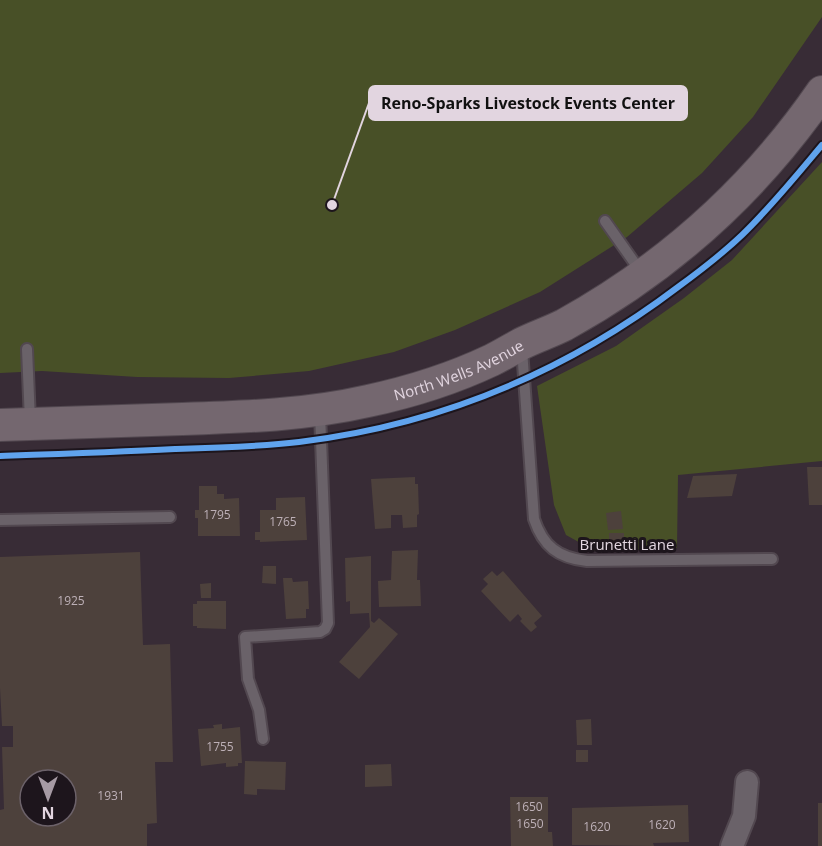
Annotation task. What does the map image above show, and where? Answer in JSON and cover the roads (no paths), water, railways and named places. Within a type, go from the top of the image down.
[{"type":"main road","name":"North Wells Avenue","points":[[15,425],[251,416],[319,410],[369,401],[420,386],[492,360],[562,326],[587,311],[643,274],[707,225],[741,191],[822,92]]},
{"type":"street","points":[[732,846],[744,816],[747,782]]},
{"type":"lane","points":[[605,221],[643,274]]},
{"type":"lane","name":"Brunetti Lane","points":[[522,344],[534,519],[540,536],[547,545],[563,556],[586,561],[772,559]]},
{"type":"lane","points":[[15,425],[27,349]]},
{"type":"lane","points":[[263,739],[259,710],[248,679],[245,637],[320,632],[328,623],[319,410]]},
{"type":"lane","points":[[0,520],[170,517]]},
{"type":"place","name":"Reno-Sparks Livestock Events Center","points":[[332,205]]}]
